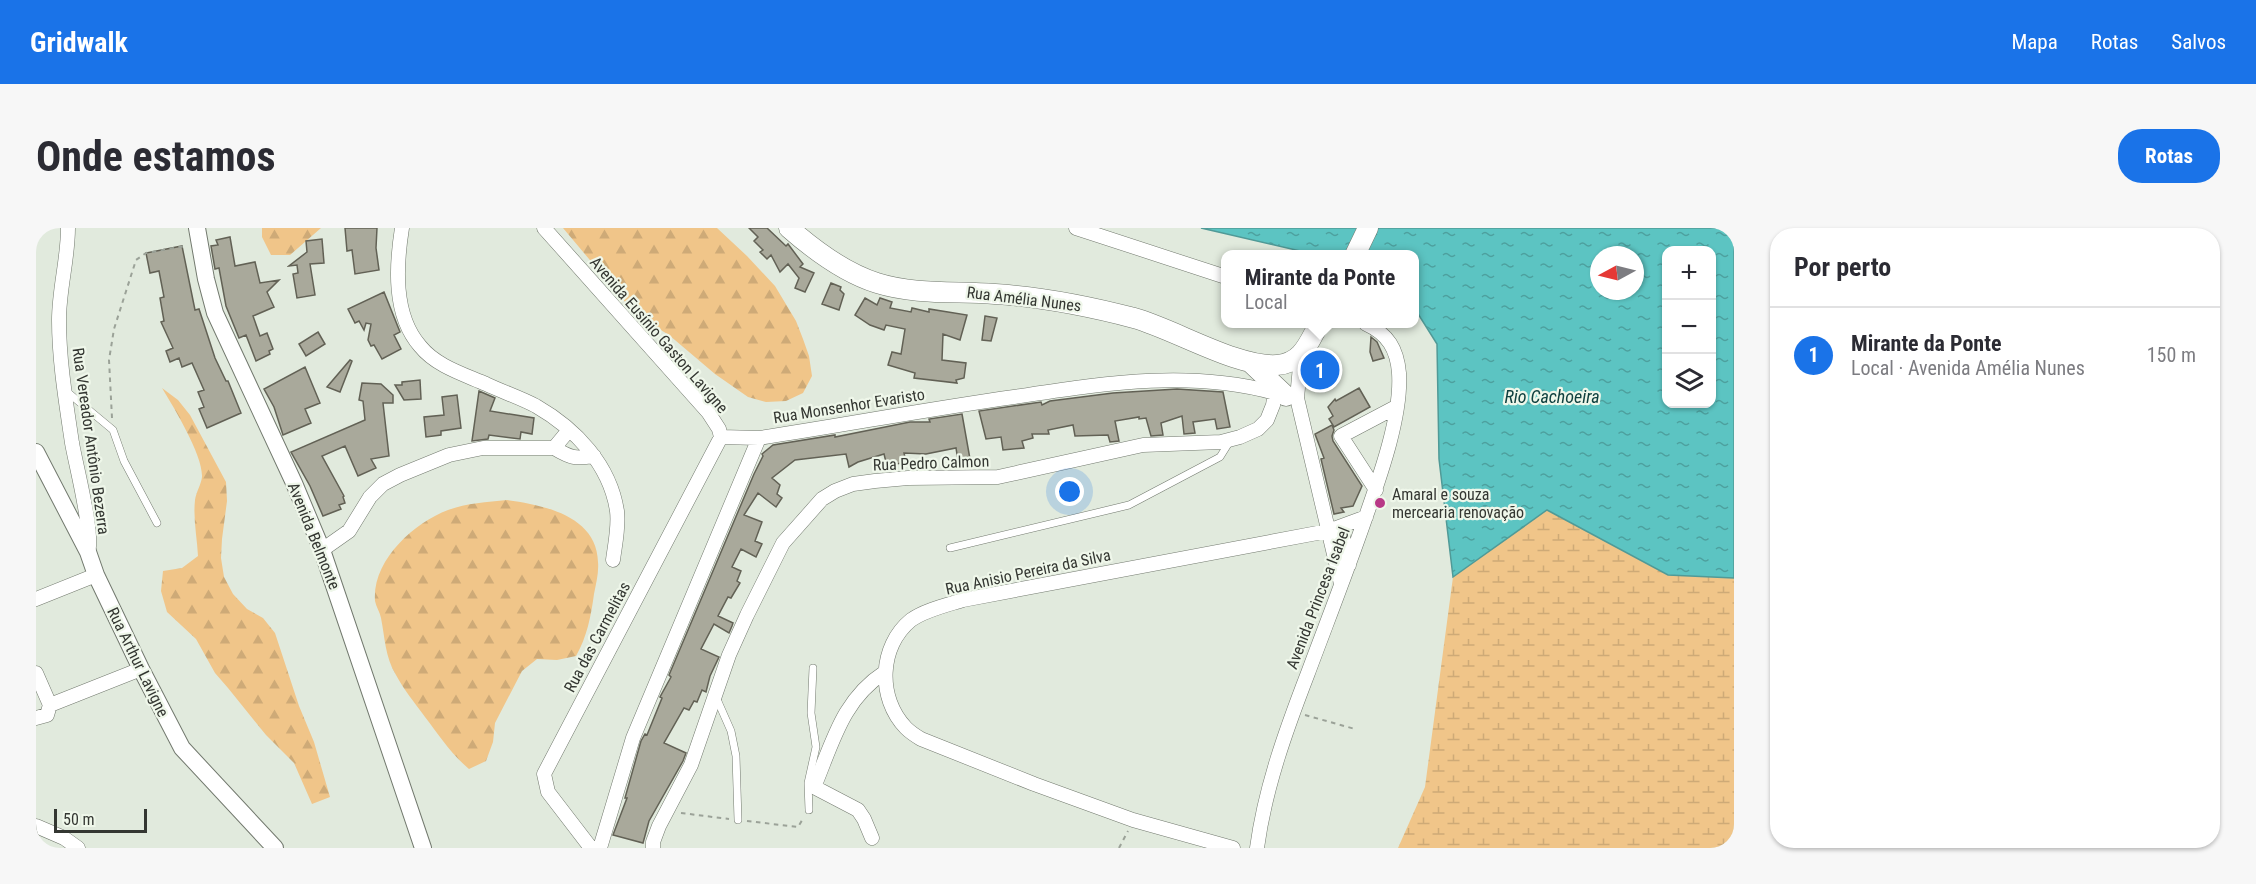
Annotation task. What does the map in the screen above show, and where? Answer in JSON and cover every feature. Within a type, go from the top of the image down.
[{"type":"main road","name":"Rua Amélia Nunes","points":[[789,228],[846,270],[878,283],[908,289],[1050,299],[1094,308],[1138,319],[1250,362],[1273,366],[1286,364],[1305,350]]},
{"type":"main road","points":[[1357,250],[1368,228]]},
{"type":"main road","points":[[1305,350],[1317,328]]},
{"type":"main road","points":[[1250,362],[1286,395]]},
{"type":"street","name":"Rua Vereador Antônio Bezerra","points":[[68,228],[68,252],[59,321],[64,389],[88,531],[90,545],[88,552]]},
{"type":"street","points":[[402,228],[398,255],[398,284],[405,321],[419,346],[445,365],[536,406],[569,429],[594,456],[604,469],[617,513],[613,560]]},
{"type":"street","name":"Avenida Eusínio Gaston Lavigne","points":[[544,228],[708,412],[719,429],[721,437],[759,438]]},
{"type":"street","points":[[1076,228],[1221,275]]},
{"type":"street","name":"Avenida Belmonte","points":[[198,235],[215,313],[294,483],[322,550],[423,848]]},
{"type":"street","name":"Avenida Princesa Isabel","points":[[1257,848],[1267,792],[1293,712],[1376,490],[1396,406],[1399,376],[1397,358],[1390,342],[1375,328]]},
{"type":"street","points":[[1305,350],[1286,395],[1349,565]]},
{"type":"street","name":"Rua Monsenhor Evaristo","points":[[600,848],[633,738],[759,438],[813,431],[928,409],[1108,382],[1201,380],[1233,383],[1286,395]]},
{"type":"street","name":"Rua Pedro Calmon","points":[[653,848],[659,826],[691,765],[715,695],[747,615],[783,543],[822,499],[853,484],[897,479],[998,477],[1143,445],[1221,442],[1258,429],[1267,420],[1273,405],[1286,395]]},
{"type":"street","points":[[1376,490],[1341,436],[1396,406]]},
{"type":"street","points":[[554,448],[569,429]]},
{"type":"street","name":"Rua das Carmelitas","points":[[591,848],[548,792],[544,774],[721,437]]},
{"type":"street","points":[[322,550],[349,531],[370,497],[383,484],[410,470],[449,455],[483,448],[554,448],[570,457],[594,456]]},
{"type":"street","name":"Rua Arthur Lavigne","points":[[36,452],[88,552],[96,575],[141,669],[182,748],[275,848]]},
{"type":"street","name":"Rua Anisio Pereira da Silva","points":[[1233,848],[1133,820],[921,739],[906,728],[895,712],[888,694],[885,672],[888,651],[897,634],[914,618],[963,600],[1335,530],[1366,517]]},
{"type":"street","points":[[1335,530],[1341,584]]},
{"type":"street","points":[[36,599],[96,575]]},
{"type":"street","points":[[50,705],[141,669]]},
{"type":"street","points":[[874,843],[858,810],[814,787],[848,706],[863,688],[885,672]]},
{"type":"street","points":[[36,673],[50,705],[47,715],[36,718]]},
{"type":"street","points":[[36,826],[64,838],[78,848]]},
{"type":"lane","points":[[64,389],[112,430],[123,461],[157,523]]},
{"type":"lane","points":[[950,548],[1129,505],[1220,457],[1232,439]]},
{"type":"lane","points":[[809,810],[808,783],[816,747],[811,713],[813,668]]},
{"type":"lane","points":[[715,695],[731,731],[736,756],[738,820]]},
{"type":"path","points":[[112,430],[109,360],[114,329],[136,260],[146,253],[198,235]]},
{"type":"path","points":[[1293,712],[1355,729]]},
{"type":"path","points":[[1119,848],[1133,820]]},
{"type":"green space","points":[[262,228],[321,228],[290,255],[271,255],[262,237]]},
{"type":"green space","points":[[563,228],[717,228],[775,286],[796,321],[809,356],[812,376],[803,393],[786,401],[766,402],[748,397],[715,374],[669,335],[636,315]]},
{"type":"green space","points":[[162,388],[178,400],[190,415],[226,482],[227,501],[221,558],[224,577],[233,594],[247,609],[263,618],[275,633],[299,706],[314,742],[330,797],[312,804],[294,763],[266,735],[215,673],[196,639],[167,612],[161,591],[163,571],[182,568],[198,556],[195,507],[202,477],[193,444]]},
{"type":"green space","points":[[507,500],[537,505],[579,523],[589,534],[595,546],[598,562],[597,578],[588,626],[576,656],[557,660],[537,659],[522,671],[495,723],[493,742],[486,761],[469,769],[440,737],[392,668],[375,601],[376,586],[380,571],[388,558],[409,534],[422,524],[455,508]]},
{"type":"green space","points":[[1547,510],[1668,575],[1734,578],[1734,848],[1398,848],[1425,787],[1453,577]]},
{"type":"water","name":"Rio Cachoeira","points":[[1201,228],[1734,228],[1734,578],[1668,575],[1547,510],[1453,577],[1439,459],[1437,344],[1419,315],[1419,250],[1296,250]]},
{"type":"building","points":[[345,228],[377,228],[376,248],[379,270],[355,274],[352,250],[347,251]]},
{"type":"building","points":[[749,228],[767,228],[786,246],[788,244],[803,264],[800,267],[814,273],[805,292],[795,288],[799,278],[788,264],[780,272],[771,255],[767,259],[760,252],[763,250],[754,241],[758,237]]},
{"type":"building","points":[[230,237],[235,266],[255,262],[260,283],[279,280],[267,292],[274,307],[253,316],[260,336],[267,333],[273,349],[269,351],[270,354],[256,361],[246,335],[239,338],[226,306],[219,268],[215,269],[211,246],[218,245],[216,240]]},
{"type":"building","points":[[322,239],[324,263],[310,264],[315,295],[297,298],[293,274],[298,273],[297,265],[289,266],[307,252],[306,241]]},
{"type":"building","points":[[182,246],[195,310],[199,309],[215,358],[228,381],[241,413],[207,428],[199,409],[204,407],[198,392],[204,390],[192,363],[182,367],[179,358],[170,362],[166,351],[173,348],[161,322],[164,321],[160,298],[164,297],[159,271],[150,273],[146,253]]},
{"type":"building","points":[[831,283],[841,287],[840,290],[844,294],[839,310],[822,304]]},
{"type":"building","points":[[384,292],[400,332],[394,335],[401,349],[382,359],[374,345],[371,346],[368,340],[371,324],[366,323],[364,330],[359,321],[355,323],[348,309]]},
{"type":"building","points":[[865,298],[877,305],[880,298],[892,302],[890,308],[911,312],[912,308],[929,312],[929,309],[967,315],[960,340],[943,334],[942,360],[966,363],[964,378],[956,380],[957,383],[914,378],[915,373],[888,365],[892,352],[901,354],[905,329],[886,325],[884,330],[870,325],[855,315]]},
{"type":"building","points":[[985,316],[997,318],[991,341],[982,340]]},
{"type":"building","points":[[318,332],[325,344],[306,356],[299,344]]},
{"type":"building","points":[[1371,337],[1377,342],[1384,358],[1373,361],[1370,352]]},
{"type":"building","points":[[350,360],[352,361],[340,392],[327,387]]},
{"type":"building","points":[[305,367],[320,403],[305,409],[311,423],[283,435],[274,407],[264,389]]},
{"type":"building","points":[[420,380],[421,399],[404,400],[395,385]]},
{"type":"building","points":[[362,383],[381,384],[393,395],[393,403],[383,403],[389,456],[371,459],[376,468],[358,476],[345,446],[322,456],[344,496],[345,503],[339,505],[341,509],[323,516],[291,452],[365,420],[363,401],[359,400]]},
{"type":"building","points":[[1359,388],[1370,407],[1334,427],[1329,419],[1333,416],[1328,407],[1335,399],[1336,401]]},
{"type":"building","points":[[1177,389],[1223,392],[1230,427],[1217,429],[1215,419],[1193,422],[1195,433],[1184,434],[1182,416],[1161,423],[1163,435],[1151,436],[1146,418],[1139,419],[1139,417],[1115,421],[1119,441],[1110,442],[1108,435],[1075,436],[1073,425],[1048,430],[1049,434],[1032,434],[1033,438],[1022,441],[1024,448],[1003,450],[1001,437],[986,439],[979,411],[1041,402],[1042,405],[1050,401],[1113,393]]},
{"type":"building","points":[[479,391],[495,398],[490,411],[534,418],[532,434],[521,432],[520,439],[489,435],[488,439],[472,441]]},
{"type":"building","points":[[457,395],[461,428],[441,431],[441,435],[426,437],[424,417],[444,415],[442,397]]},
{"type":"building","points":[[962,414],[970,459],[958,461],[956,448],[926,454],[904,453],[906,462],[887,466],[884,454],[849,467],[846,454],[795,460],[772,478],[780,485],[777,494],[782,498],[776,507],[758,493],[744,515],[762,522],[755,541],[762,544],[756,557],[741,549],[732,567],[741,571],[737,581],[740,583],[731,598],[728,597],[718,616],[733,623],[732,626],[729,633],[714,624],[701,649],[719,657],[710,676],[706,692],[702,690],[697,702],[694,701],[689,710],[684,708],[664,743],[686,753],[683,761],[649,821],[643,843],[613,835],[627,798],[625,798],[641,741],[645,734],[647,735],[662,698],[660,697],[671,677],[669,675],[762,454],[773,445],[835,435],[835,437],[910,422],[930,422],[929,419]]},
{"type":"building","points":[[1332,425],[1333,441],[1362,486],[1353,506],[1341,508],[1344,512],[1334,514],[1321,459],[1324,458],[1315,434]]},
{"type":"place","name":"Mirante da Ponte","points":[[1320,370]]},
{"type":"place","name":"Amaral e souza mercearia renovação","points":[[1380,503]]}]
